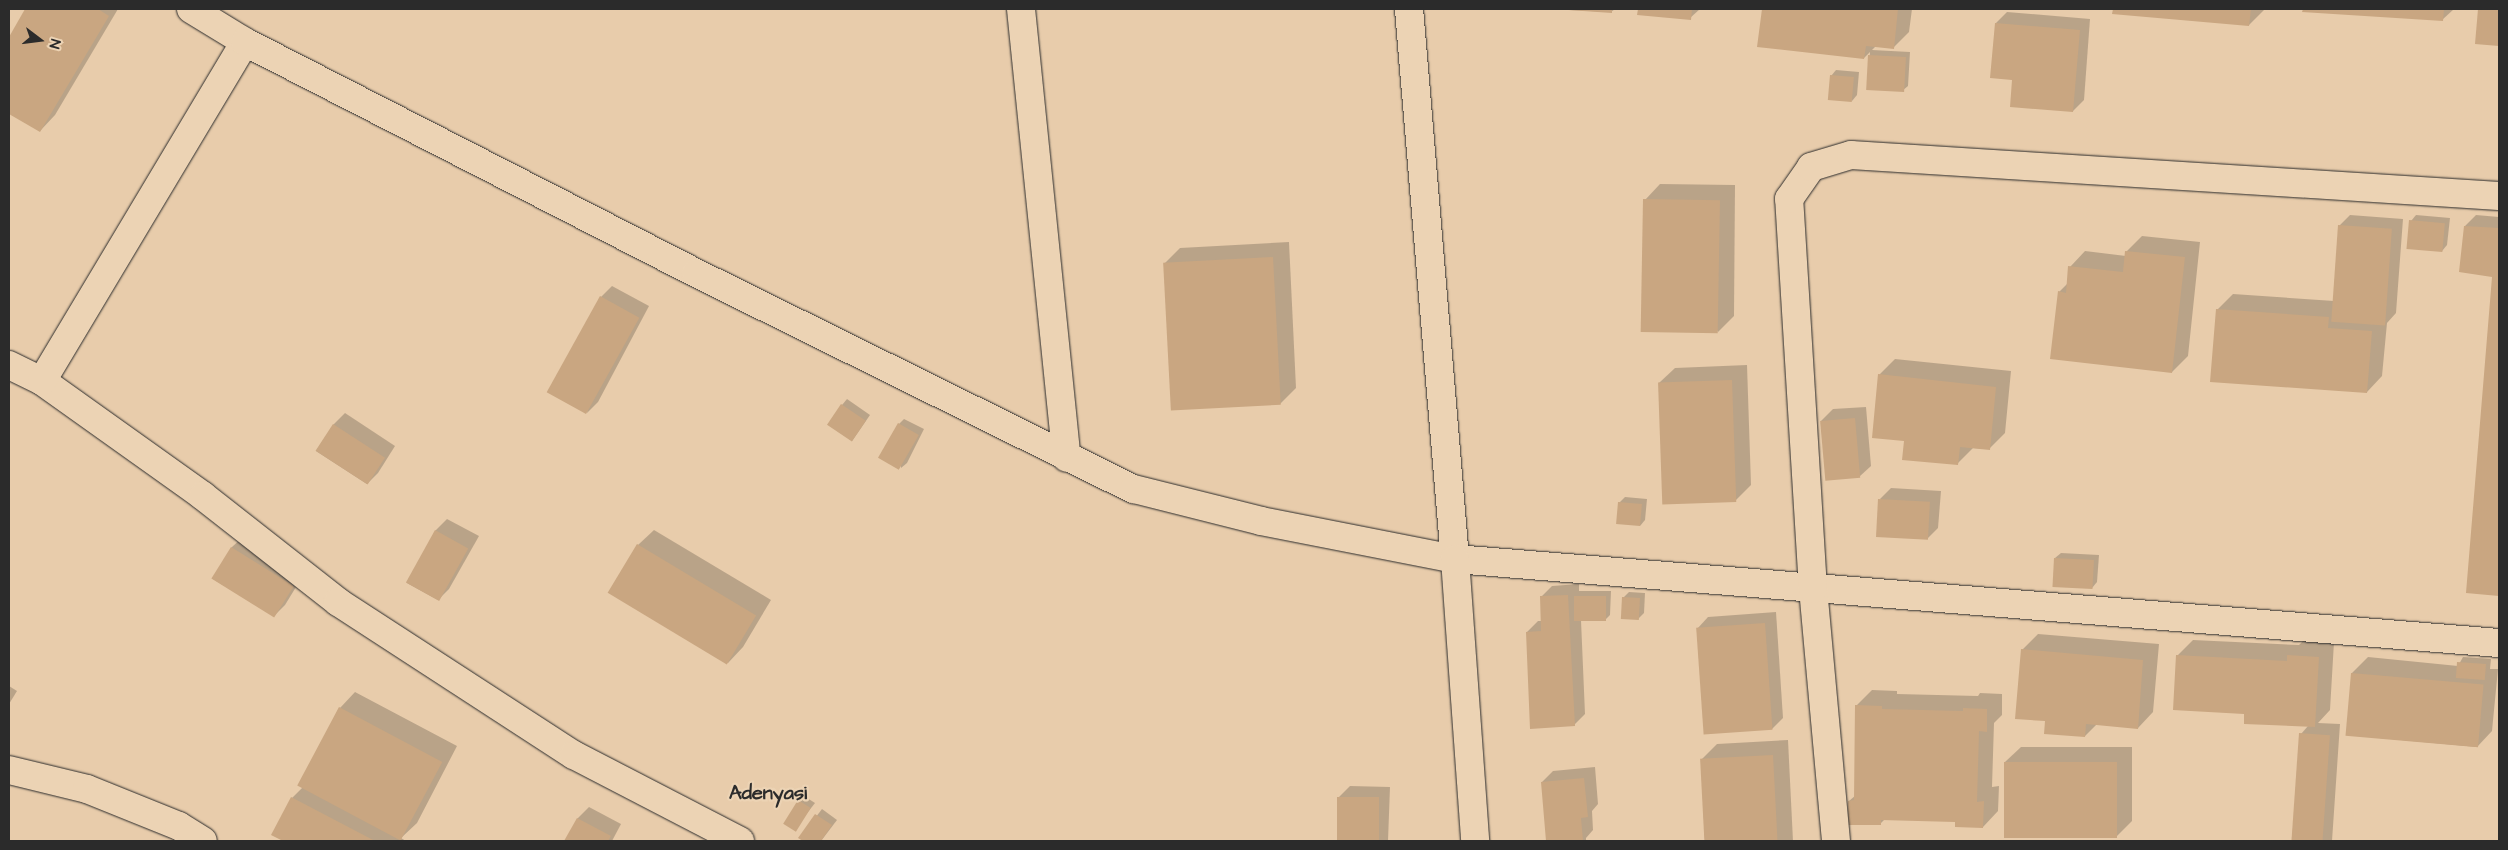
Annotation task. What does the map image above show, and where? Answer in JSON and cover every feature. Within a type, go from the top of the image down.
[{"type":"street","points":[[191,9],[244,42],[705,278],[1068,458],[1143,491],[1261,521],[1455,559],[2499,643]]},
{"type":"street","points":[[1021,9],[1068,458]]},
{"type":"street","points":[[1409,9],[1455,559],[1475,841]]},
{"type":"street","points":[[42,382],[244,42]]},
{"type":"street","points":[[1836,841],[1813,589],[1789,199],[1812,167],[1851,155],[2499,196]]},
{"type":"street","points":[[9,365],[42,382],[203,496],[338,602],[574,755],[740,841]]},
{"type":"street","points":[[9,770],[87,788],[179,826],[203,841]]},
{"type":"building","points":[[25,9],[98,9],[109,16],[40,132],[9,114],[9,37]]},
{"type":"building","points":[[1554,9],[1612,9],[1612,13]]},
{"type":"building","points":[[1638,9],[1692,9],[1691,20],[1637,15]]},
{"type":"building","points":[[1762,9],[1898,9],[1894,49],[1866,46],[1864,59],[1757,47]]},
{"type":"building","points":[[2113,9],[2251,9],[2249,26],[2112,14]]},
{"type":"building","points":[[2303,9],[2444,9],[2443,21],[2302,12]]},
{"type":"building","points":[[2478,9],[2499,9],[2499,46],[2475,44]]},
{"type":"building","points":[[1995,23],[2080,30],[2073,112],[2010,107],[2012,80],[1990,78]]},
{"type":"building","points":[[1868,55],[1906,57],[1904,92],[1866,90]]},
{"type":"building","points":[[1830,75],[1854,77],[1852,102],[1828,100]]},
{"type":"building","points":[[1643,199],[1720,200],[1718,333],[1641,332]]},
{"type":"building","points":[[2409,220],[2445,223],[2442,252],[2406,249]]},
{"type":"building","points":[[2338,225],[2392,229],[2385,326],[2331,322]]},
{"type":"building","points":[[2464,226],[2499,228],[2499,596],[2466,593],[2492,277],[2459,272]]},
{"type":"building","points":[[2125,251],[2185,257],[2172,373],[2050,359],[2058,291],[2066,293],[2068,266],[2123,272]]},
{"type":"building","points":[[1273,257],[1281,405],[1171,411],[1163,263]]},
{"type":"building","points":[[600,296],[639,318],[586,414],[547,392]]},
{"type":"building","points":[[2216,309],[2329,317],[2328,328],[2372,331],[2367,393],[2210,382]]},
{"type":"building","points":[[1878,374],[1996,387],[1990,450],[1960,447],[1958,465],[1902,460],[1904,441],[1872,438]]},
{"type":"building","points":[[1732,380],[1736,502],[1662,505],[1658,383]]},
{"type":"building","points":[[841,404],[866,421],[852,442],[827,425]]},
{"type":"building","points":[[1855,418],[1860,478],[1825,481],[1820,421]]},
{"type":"building","points":[[898,423],[919,435],[899,470],[878,458]]},
{"type":"building","points":[[333,424],[385,458],[368,485],[316,451]]},
{"type":"building","points":[[1878,499],[1930,502],[1928,540],[1876,537]]},
{"type":"building","points":[[1618,502],[1642,504],[1640,526],[1616,524]]},
{"type":"building","points":[[435,530],[468,548],[439,601],[406,582]]},
{"type":"building","points":[[637,544],[756,616],[727,664],[608,593]]},
{"type":"building","points":[[231,547],[294,586],[274,618],[211,578]]},
{"type":"building","points":[[2054,558],[2094,560],[2092,589],[2052,587]]},
{"type":"building","points":[[1568,595],[1575,726],[1530,729],[1526,632],[1541,631],[1540,596]]},
{"type":"building","points":[[1574,596],[1606,596],[1606,621],[1574,621]]},
{"type":"building","points":[[1622,597],[1640,598],[1639,620],[1621,619]]},
{"type":"building","points":[[1765,623],[1772,730],[1704,735],[1696,628]]},
{"type":"building","points":[[2021,649],[2143,660],[2138,729],[2086,724],[2085,737],[2044,734],[2045,721],[2015,719]]},
{"type":"building","points":[[2176,655],[2287,661],[2287,655],[2319,657],[2315,727],[2244,724],[2244,714],[2173,710]]},
{"type":"building","points":[[2457,662],[2486,664],[2485,680],[2456,678]]},
{"type":"building","points":[[2351,673],[2483,685],[2478,747],[2346,736]]},
{"type":"building","points":[[1855,705],[1882,706],[1882,709],[1963,711],[1963,708],[1987,709],[1987,732],[1979,731],[1977,802],[1984,801],[1983,828],[1955,827],[1955,822],[1881,820],[1881,825],[1847,825],[1848,801],[1854,800]]},
{"type":"building","points":[[339,707],[442,762],[401,841],[297,786]]},
{"type":"building","points":[[2299,733],[2330,735],[2323,841],[2291,841]]},
{"type":"building","points":[[1773,755],[1778,841],[1704,841],[1700,759]]},
{"type":"building","points":[[2004,762],[2117,762],[2117,838],[2004,838]]},
{"type":"building","points":[[1584,778],[1588,817],[1581,818],[1583,841],[1546,841],[1541,782]]},
{"type":"building","points":[[291,797],[375,841],[283,841],[271,835]]},
{"type":"building","points":[[1337,797],[1379,797],[1379,841],[1337,841]]},
{"type":"building","points":[[798,800],[811,808],[796,832],[783,824]]},
{"type":"building","points":[[815,814],[832,825],[821,841],[803,841],[798,838]]},
{"type":"building","points":[[577,818],[611,836],[608,841],[564,841]]},
{"type":"district","name":"Adenyasi","points":[[768,793]]}]
